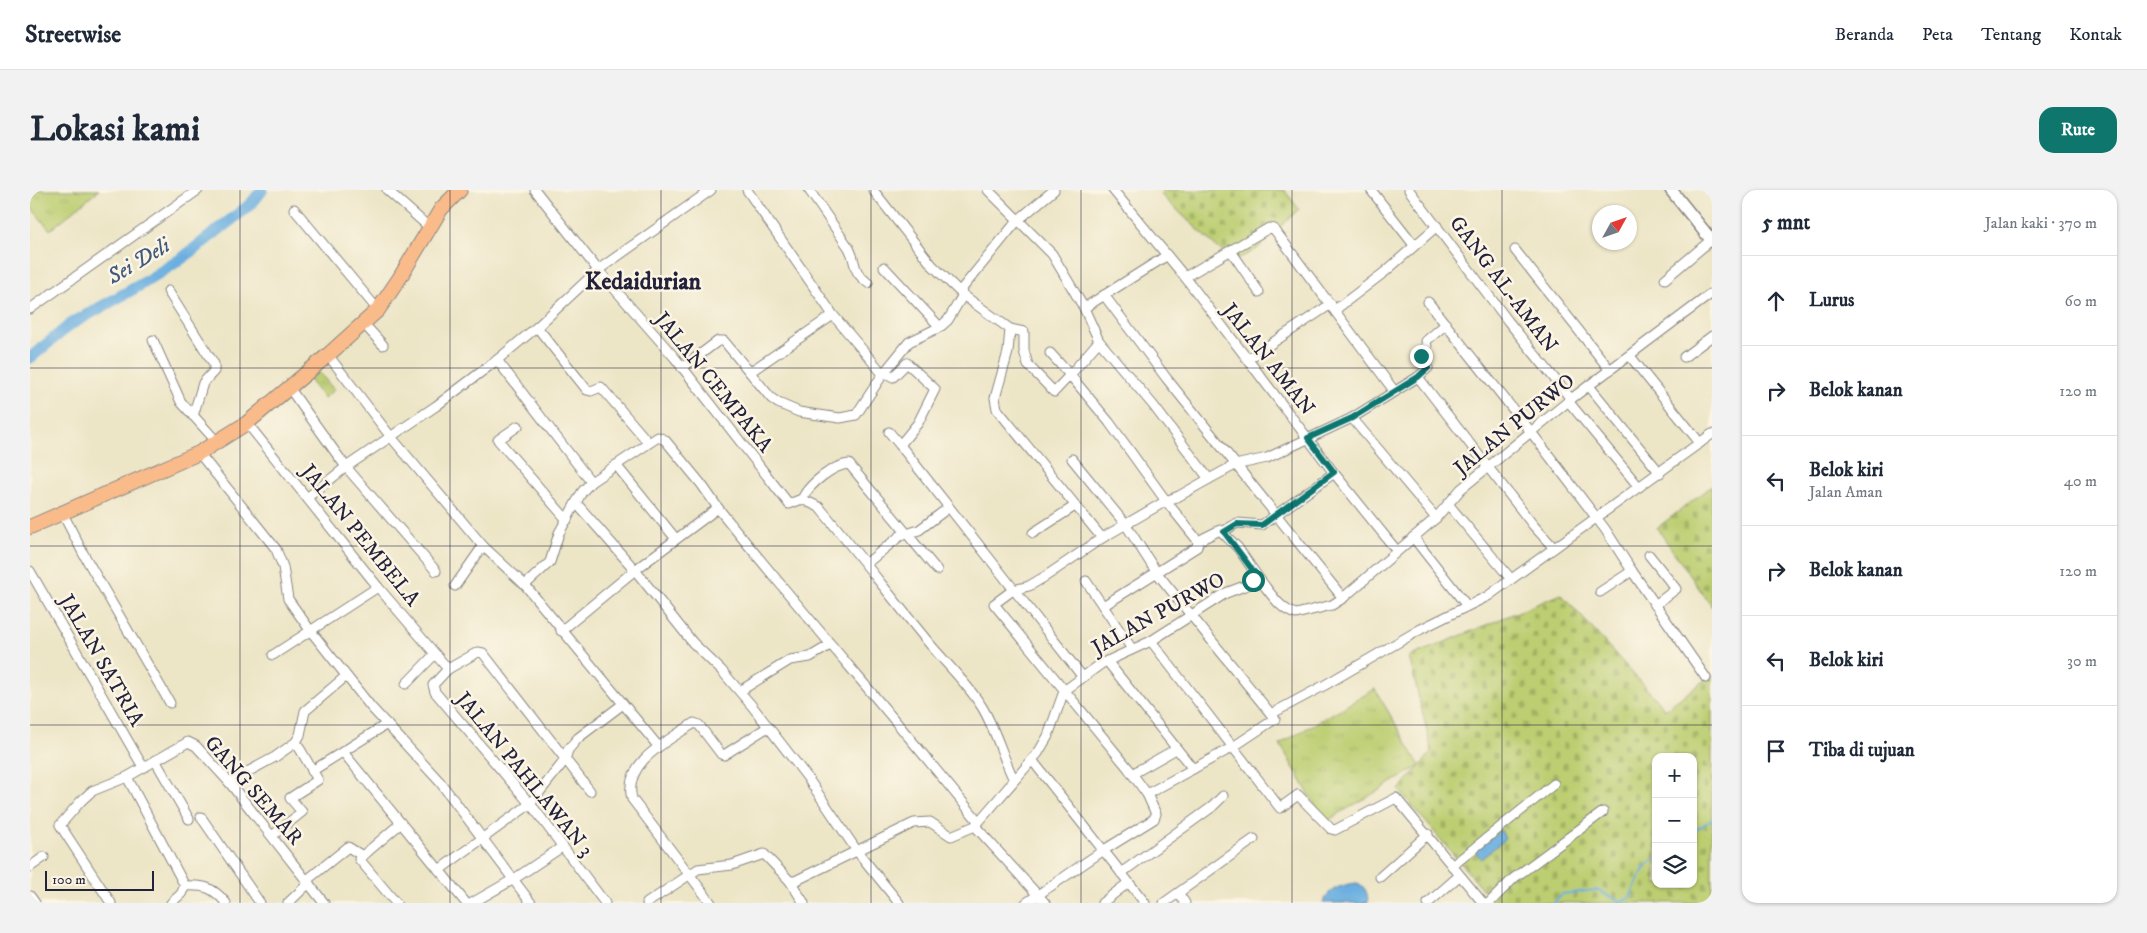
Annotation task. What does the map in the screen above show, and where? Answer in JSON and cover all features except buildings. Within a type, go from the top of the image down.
[{"type":"main road","points":[[30,527],[199,453],[247,423],[328,356],[378,310],[446,202],[460,190]]},
{"type":"street","points":[[30,309],[198,190]]},
{"type":"street","points":[[387,190],[430,228]]},
{"type":"street","name":"JALAN CEMPAKA","points":[[534,190],[598,270],[682,368],[789,504],[802,499]]},
{"type":"street","points":[[308,497],[346,467],[391,437],[497,360],[537,327],[598,270],[711,190]]},
{"type":"street","points":[[747,190],[833,314],[883,373],[893,377],[907,363],[935,390],[918,423],[900,445]]},
{"type":"street","points":[[809,190],[849,248],[855,271],[868,283]]},
{"type":"street","points":[[873,190],[912,243],[932,265],[962,293],[1010,329],[1024,333],[1024,351],[1028,365],[1051,391],[1056,391],[1100,341]]},
{"type":"street","points":[[988,190],[1052,254],[1084,308],[1100,341],[1153,405],[1209,479]]},
{"type":"street","points":[[682,368],[722,340],[771,398],[799,412],[851,418],[856,415],[883,373],[909,342],[940,327],[952,314],[962,293],[1017,221],[1054,190]]},
{"type":"street","name":"JALAN AMAN","points":[[1113,190],[1185,277],[1397,551]]},
{"type":"street","points":[[1371,190],[1414,245]]},
{"type":"street","name":"GANG AL-AMAN","points":[[1409,190],[1508,321],[1639,487]]},
{"type":"street","points":[[1665,279],[1711,241],[1671,190]]},
{"type":"street","points":[[294,209],[378,310]]},
{"type":"street","points":[[1248,359],[1333,307],[1386,271],[1437,226]]},
{"type":"street","points":[[1185,277],[1269,228],[1274,229],[1395,392]]},
{"type":"street","points":[[1231,250],[1259,292]]},
{"type":"street","points":[[1515,250],[1610,370]]},
{"type":"street","points":[[1084,308],[1166,256]]},
{"type":"street","points":[[884,267],[940,327]]},
{"type":"street","points":[[168,291],[214,364],[214,371],[203,383],[193,416]]},
{"type":"street","name":"JALAN PURWO","points":[[1064,691],[1082,676],[1107,661],[1151,641],[1226,593],[1260,580],[1283,608],[1290,612],[1296,614],[1332,605],[1343,598],[1436,518],[1461,489],[1570,400],[1712,293]]},
{"type":"street","points":[[1104,295],[1167,379],[1343,598]]},
{"type":"street","points":[[1428,302],[1532,432],[1596,517],[1706,678]]},
{"type":"street","points":[[750,372],[833,314]]},
{"type":"street","points":[[364,324],[383,345]]},
{"type":"street","points":[[1026,903],[1104,850],[1154,819],[1155,809],[1147,794],[1132,774],[994,605],[1013,590],[1029,586],[1102,538],[1166,501],[1179,496],[1235,465],[1267,458],[1352,418],[1395,392],[1428,368],[1421,356],[1427,347],[1426,341],[1446,324]]},
{"type":"street","points":[[537,327],[587,390],[591,391],[602,387],[648,442]]},
{"type":"street","points":[[1010,329],[1008,352],[995,398],[997,410],[1102,538]]},
{"type":"street","points":[[1684,357],[1712,336]]},
{"type":"street","points":[[153,340],[181,402],[216,442]]},
{"type":"street","points":[[1050,353],[1109,422],[1166,501],[1198,541],[1197,547],[1103,606]]},
{"type":"street","points":[[328,356],[391,437],[483,546],[525,585],[561,631],[658,746]]},
{"type":"street","points":[[1630,356],[1700,443]]},
{"type":"street","points":[[497,360],[591,482]]},
{"type":"street","points":[[1418,377],[1554,548]]},
{"type":"street","points":[[1589,386],[1660,473]]},
{"type":"street","points":[[290,388],[346,467],[436,571]]},
{"type":"street","points":[[1352,418],[1436,518]]},
{"type":"street","name":"JALAN PEMBELA","points":[[247,423],[378,587],[448,669]]},
{"type":"street","points":[[518,426],[498,440],[567,520]]},
{"type":"street","points":[[889,432],[1082,676]]},
{"type":"street","points":[[1147,794],[1232,747],[1273,716],[1421,629],[1488,596],[1712,434]]},
{"type":"street","points":[[525,585],[550,562],[555,542],[582,492],[591,482],[648,442],[658,437],[665,440],[830,645],[908,734],[976,823],[1045,903]]},
{"type":"street","points":[[199,453],[276,549],[283,567],[288,600],[310,630],[345,677],[440,782],[531,903]]},
{"type":"street","points":[[1072,459],[1126,525],[1157,573],[1273,716]]},
{"type":"street","points":[[937,570],[905,534],[849,464],[843,465],[822,477],[807,490],[802,499],[819,507],[867,563],[983,709],[998,738],[1002,754],[1014,780]]},
{"type":"street","points":[[616,465],[676,539]]},
{"type":"street","points":[[1198,541],[1215,532],[1224,532],[1237,524],[1260,525],[1278,515],[1334,472]]},
{"type":"street","points":[[577,504],[635,570],[693,643],[740,691],[807,778],[857,851],[899,903]]},
{"type":"street","points":[[1448,504],[1511,579]]},
{"type":"street","points":[[1033,533],[1075,506]]},
{"type":"street","points":[[561,631],[635,570],[718,508]]},
{"type":"street","points":[[867,563],[900,536],[919,530],[948,508]]},
{"type":"street","points":[[63,514],[84,555],[170,703]]},
{"type":"street","points":[[1224,532],[1260,580]]},
{"type":"street","points":[[1414,537],[1467,606]]},
{"type":"street","points":[[455,586],[483,546]]},
{"type":"street","points":[[1649,556],[1676,589],[1655,606]]},
{"type":"street","name":"JALAN SATRIA","points":[[30,571],[143,767]]},
{"type":"street","points":[[1600,592],[1632,572]]},
{"type":"street","points":[[1086,581],[1132,649]]},
{"type":"street","points":[[273,655],[378,587]]},
{"type":"street","points":[[1151,641],[1280,808],[1298,795],[1331,829],[1335,830],[1394,798],[1428,834],[1483,903]]},
{"type":"street","points":[[740,691],[790,660],[810,657],[830,645]]},
{"type":"street","points":[[448,669],[478,652],[483,653],[590,791]]},
{"type":"street","points":[[406,684],[435,654]]},
{"type":"street","points":[[1107,661],[1193,769]]},
{"type":"street","name":"JALAN PAHLAWAN 3","points":[[448,669],[432,685],[432,688],[530,804],[605,903]]},
{"type":"street","points":[[228,782],[275,757],[296,742],[300,735],[305,711],[345,677]]},
{"type":"street","points":[[790,881],[795,881],[914,823],[930,822],[951,836],[976,823],[1042,749],[1064,691]]},
{"type":"street","points":[[439,870],[530,804],[565,760],[568,750],[578,738],[623,704]]},
{"type":"street","points":[[711,903],[632,798],[630,793],[631,781],[637,769],[658,746],[696,723],[724,755],[768,728]]},
{"type":"street","points":[[312,771],[388,724]]},
{"type":"street","name":"GANG SEMAR","points":[[111,903],[60,824],[88,794],[127,778],[188,742],[196,746],[228,782],[324,903]]},
{"type":"street","points":[[272,836],[302,812],[290,798],[318,780],[296,742]]},
{"type":"street","points":[[1132,774],[1176,748]]},
{"type":"street","points":[[343,752],[466,903]]},
{"type":"street","points":[[155,760],[189,819]]},
{"type":"street","points":[[1032,760],[1128,883],[1146,903]]},
{"type":"street","points":[[127,778],[184,886],[181,894],[171,903]]},
{"type":"street","points":[[1452,866],[1554,784]]},
{"type":"street","points":[[1121,873],[1212,807],[1222,796]]},
{"type":"street","points":[[1489,903],[1514,878],[1603,812]]},
{"type":"street","points":[[201,817],[260,903]]},
{"type":"street","points":[[360,856],[401,823]]},
{"type":"street","points":[[1380,876],[1428,834]]},
{"type":"street","points":[[1164,903],[1254,839]]},
{"type":"street","points":[[288,903],[308,882],[348,847],[360,856]]},
{"type":"street","points":[[472,903],[514,879],[562,847]]},
{"type":"street","points":[[647,903],[703,867],[732,865],[764,854],[790,881],[804,903]]},
{"type":"street","points":[[360,856],[360,862],[396,903]]},
{"type":"street","points":[[30,867],[44,857]]},
{"type":"street","points":[[1428,903],[1460,876]]},
{"type":"street","points":[[1102,903],[1128,883]]},
{"type":"street","points":[[184,886],[205,886],[218,893],[226,903]]},
{"type":"street","points":[[1179,894],[1185,903]]},
{"type":"street","points":[[30,896],[35,903]]},
{"type":"green space","points":[[30,190],[99,190],[50,230],[30,206]]},
{"type":"green space","points":[[1162,190],[1284,190],[1299,209],[1257,249],[1233,262],[1161,195]]},
{"type":"green space","points":[[319,372],[334,390],[324,398],[309,380]]},
{"type":"green space","points":[[1712,486],[1712,607],[1657,528]]},
{"type":"green space","points":[[1561,594],[1665,709],[1712,675],[1712,903],[1494,903],[1399,790],[1432,752],[1409,657]]},
{"type":"green space","points":[[1375,689],[1420,766],[1325,822],[1280,744]]},
{"type":"water","points":[[1501,830],[1505,839],[1481,859],[1475,850]]},
{"type":"water","points":[[1357,883],[1363,886],[1366,891],[1368,903],[1323,903],[1332,891],[1342,886]]},
{"type":"waterway","name":"Sei Deli","points":[[30,358],[71,324],[142,284],[184,257],[251,204],[262,190]]},
{"type":"waterway","points":[[1697,829],[1712,819]]},
{"type":"waterway","points":[[1553,903],[1562,894],[1596,890],[1620,901],[1629,899],[1645,867],[1652,861]]},
{"type":"district","name":"Kedaidurian","points":[[643,281]]},
{"type":"route","points":[[1253,580],[1260,580],[1238,548],[1224,532],[1229,527],[1242,523],[1255,526],[1262,525],[1334,472],[1308,438],[1352,418],[1418,377],[1428,368],[1421,356]]}]
